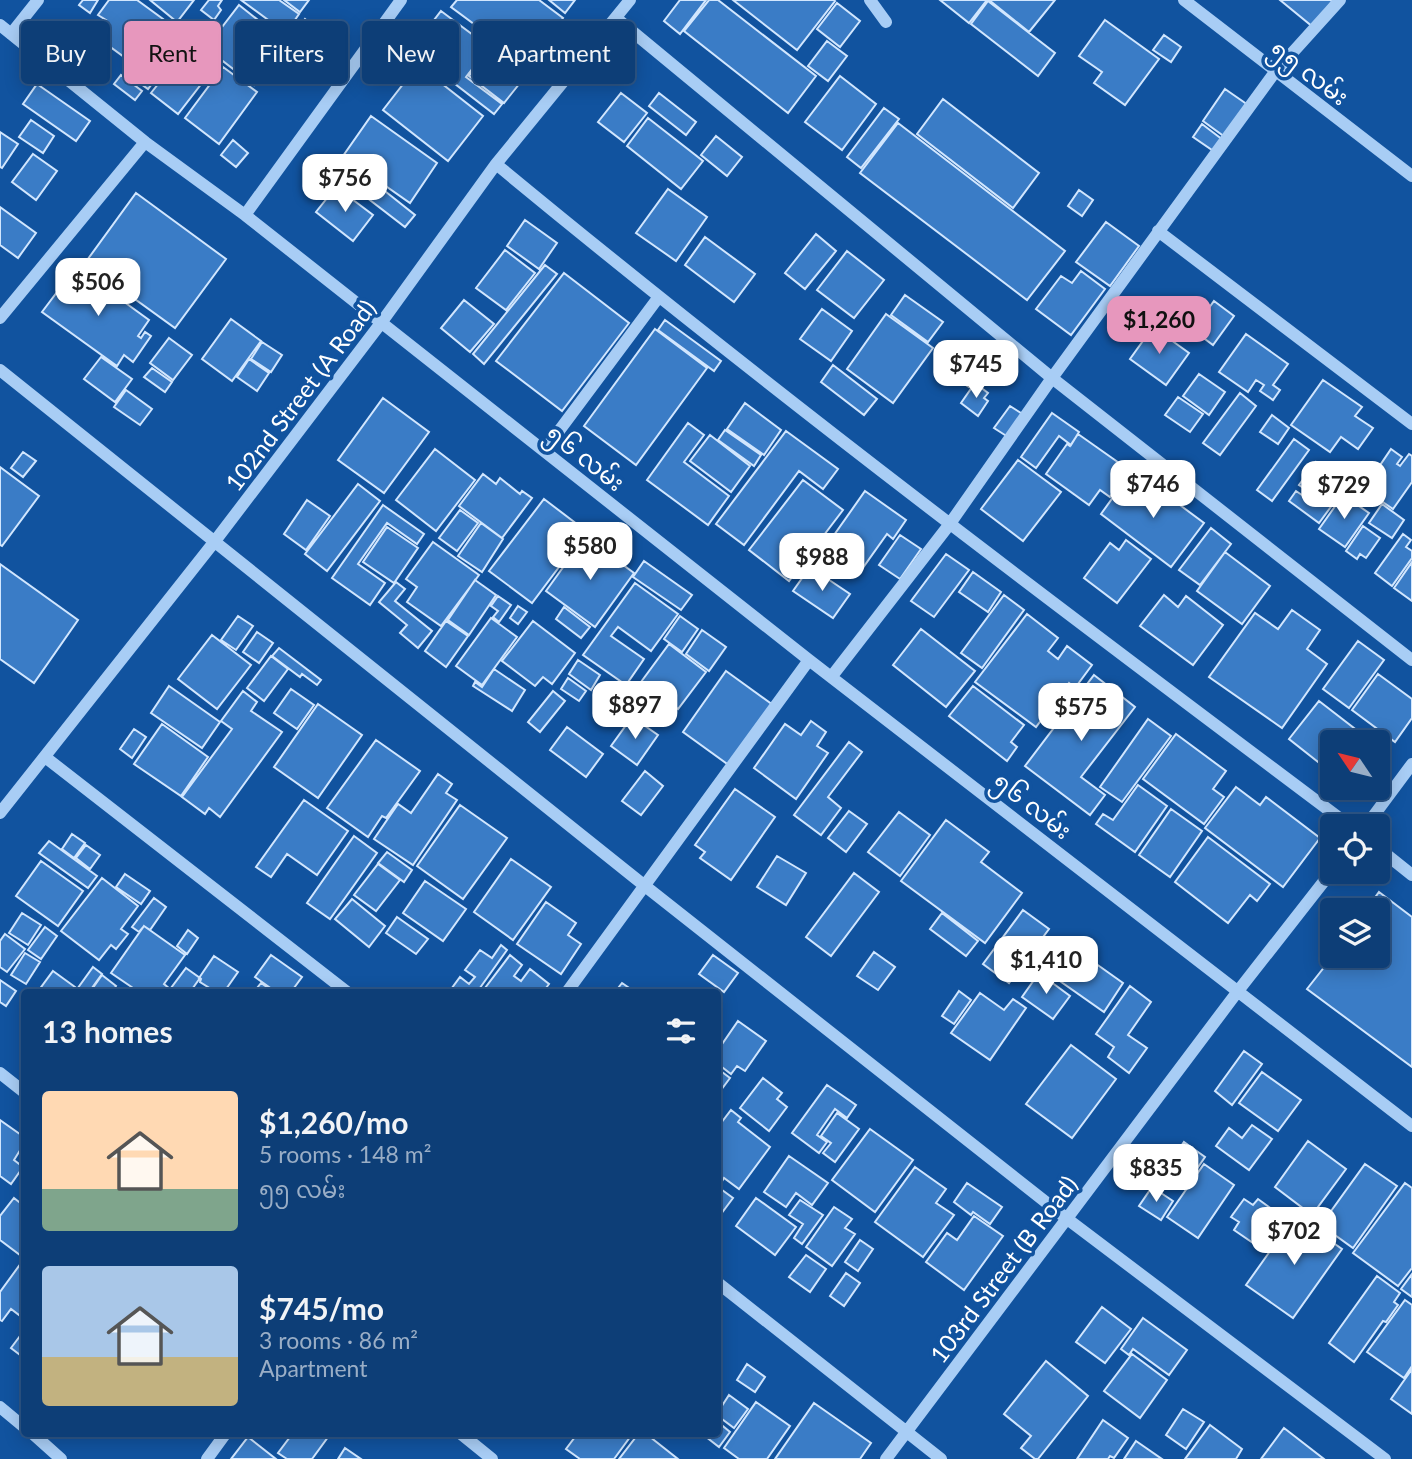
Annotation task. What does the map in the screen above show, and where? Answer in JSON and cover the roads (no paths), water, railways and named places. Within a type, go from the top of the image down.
[{"type":"street","points":[[11,34],[38,0]]},
{"type":"street","points":[[245,215],[401,0]]},
{"type":"street","name":"102nd Street (A Road)","points":[[0,813],[215,541],[381,323],[496,164],[630,0]]},
{"type":"street","points":[[870,0],[886,22]]},
{"type":"street","name":"၅၅ လမ်း","points":[[1184,0],[1412,176]]},
{"type":"street","points":[[832,676],[949,525],[1052,377],[1275,72],[1340,0]]},
{"type":"street","points":[[616,18],[1052,377],[1412,660]]},
{"type":"street","name":"၅၆ လမ်း","points":[[0,25],[145,142],[245,215],[809,660],[1412,1126]]},
{"type":"street","points":[[0,318],[145,142]]},
{"type":"street","points":[[496,164],[658,298],[949,525],[1334,814]]},
{"type":"street","points":[[1158,231],[1412,424]]},
{"type":"street","points":[[544,451],[658,298]]},
{"type":"street","points":[[0,370],[645,887],[1066,1218],[1385,1459]]},
{"type":"street","points":[[569,989],[809,660]]},
{"type":"street","points":[[45,757],[343,989]]},
{"type":"street","points":[[1375,814],[1412,764]]},
{"type":"street","points":[[1390,857],[1412,875]]},
{"type":"street","name":"103rd Street (B Road)","points":[[886,1459],[1066,1218],[1322,884]]},
{"type":"street","points":[[0,1073],[21,1090]]},
{"type":"street","points":[[721,1285],[942,1459]]},
{"type":"street","points":[[0,1407],[21,1424]]},
{"type":"street","points":[[36,1437],[61,1459]]},
{"type":"street","points":[[207,1459],[223,1437]]},
{"type":"street","points":[[465,1437],[492,1459]]}]
